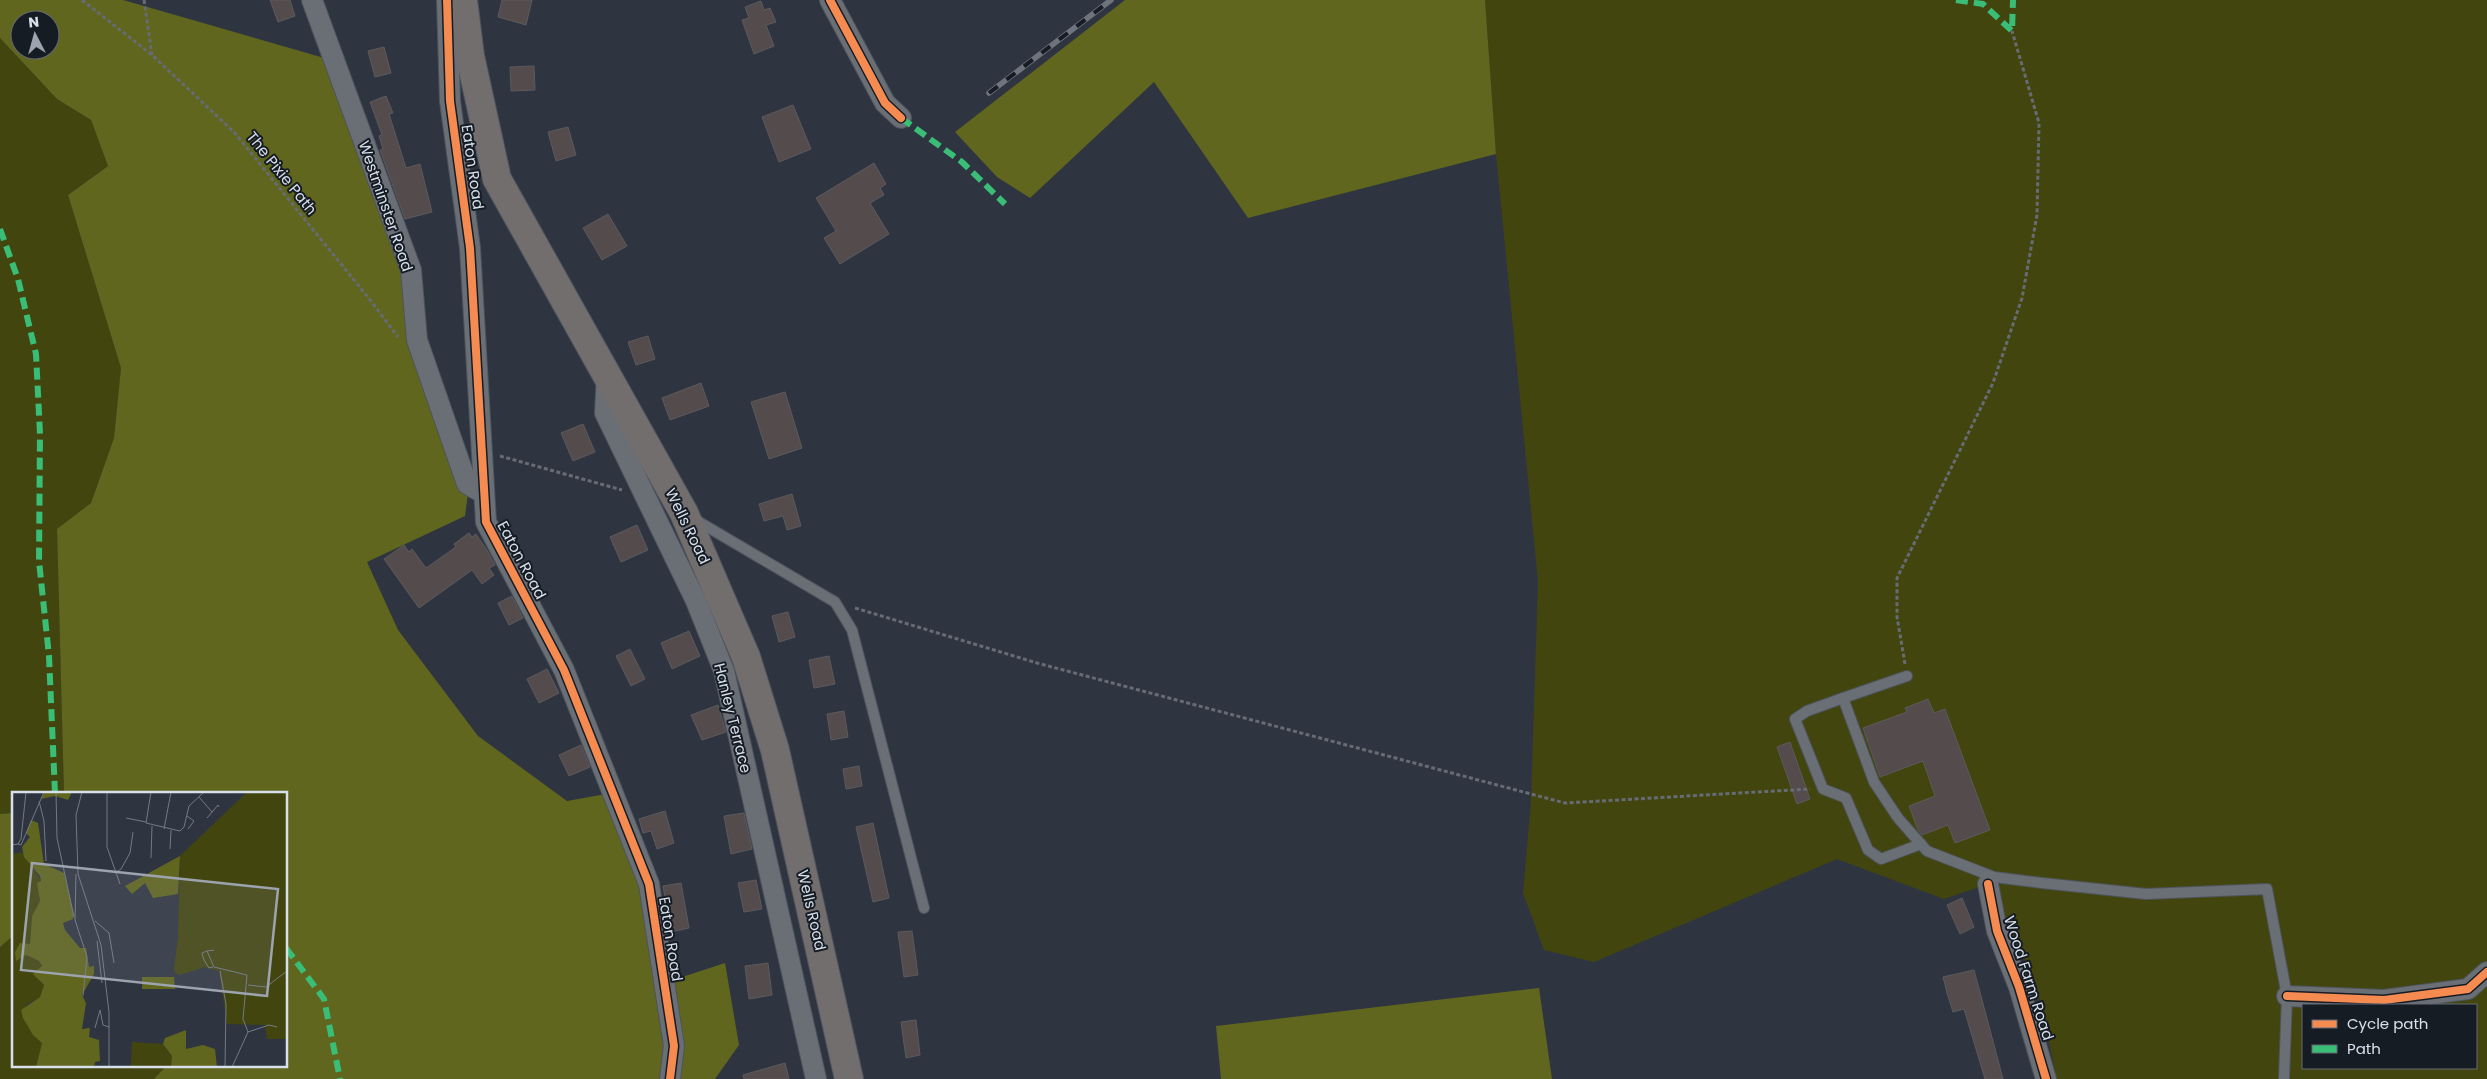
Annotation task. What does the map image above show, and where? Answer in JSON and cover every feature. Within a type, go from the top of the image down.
[{"type":"highway","name":"Wells Road","points":[[463,0],[470,56],[497,179],[684,513],[746,657],[775,750],[849,1079]]},
{"type":"street","name":"Westminster Road","points":[[312,0],[411,270],[417,340],[467,484],[483,493]]},
{"type":"street","name":"Eaton Road","points":[[447,0],[450,101],[470,248],[480,450],[486,522],[564,670],[649,884],[674,1046],[670,1079]]},
{"type":"street","points":[[838,4],[885,102],[902,118]]},
{"type":"street","name":"Hanley Terrace","points":[[607,375],[605,413],[696,601],[724,671],[816,1079]]},
{"type":"street","name":"Wood Farm Road","points":[[1991,880],[1997,931],[2019,987],[2046,1079]]},
{"type":"street","points":[[2286,996],[2393,999],[2468,989],[2487,972]]},
{"type":"lane","points":[[684,513],[835,602],[852,630],[924,908]]},
{"type":"lane","points":[[1907,676],[1807,711],[1795,719],[1823,789],[1846,798],[1868,850],[1882,859],[1921,844]]},
{"type":"lane","points":[[1843,698],[1874,782],[1898,818],[1927,851],[1991,880],[2146,894],[2267,889],[2286,996],[2284,1079]]},
{"type":"path","points":[[144,0],[152,56]]},
{"type":"path","points":[[1907,676],[1897,617],[1896,578],[1993,383],[2022,298],[2037,215],[2039,123],[2012,30]]},
{"type":"path","points":[[480,450],[646,497]]},
{"type":"path","points":[[835,602],[1037,663],[1565,803],[1823,789]]},
{"type":"green space","points":[[0,0],[123,0],[331,60],[471,471],[465,516],[367,562],[398,630],[478,736],[567,801],[623,791],[663,921],[673,980],[725,963],[739,1045],[715,1079],[154,1079],[166,1066],[288,1066],[288,792],[64,792],[57,529],[91,503],[114,438],[121,368],[68,195],[108,166],[91,120],[57,99],[21,60],[60,60],[60,10],[10,10],[10,49],[0,38]]},
{"type":"green space","points":[[1125,0],[1485,0],[1496,154],[1248,218],[1154,82],[1030,198],[997,177],[955,132]]},
{"type":"green space","points":[[1485,0],[2487,0],[2487,1079],[2057,1079],[2036,983],[1988,884],[1944,899],[1837,859],[1594,962],[1544,950],[1523,893],[1531,801],[1538,581],[1496,154]]},
{"type":"green space","points":[[0,38],[10,49],[10,60],[21,60],[57,99],[91,120],[108,166],[68,195],[121,368],[114,438],[91,503],[57,530],[64,792],[12,792],[12,813],[0,814]]},
{"type":"green space","points":[[12,813],[12,937],[0,947],[0,814]]},
{"type":"green space","points":[[12,937],[12,1066],[166,1066],[154,1079],[0,1079],[0,947]]},
{"type":"green space","points":[[1539,988],[1552,1079],[1221,1079],[1216,1026]]},
{"type":"building","points":[[270,0],[290,0],[295,16],[278,22]]},
{"type":"building","points":[[502,0],[532,0],[526,25],[498,17]]},
{"type":"building","points":[[761,1],[764,10],[770,8],[776,22],[766,25],[774,46],[754,54],[742,20],[749,18],[745,7]]},
{"type":"building","points":[[384,47],[391,73],[375,77],[368,51]]},
{"type":"building","points":[[534,66],[535,90],[511,91],[510,67]]},
{"type":"building","points":[[386,96],[393,113],[389,114],[406,168],[420,164],[432,212],[405,219],[380,150],[383,149],[379,136],[382,135],[370,102]]},
{"type":"building","points":[[793,105],[811,149],[779,162],[762,117]]},
{"type":"building","points":[[568,127],[576,155],[556,161],[548,132]]},
{"type":"building","points":[[874,163],[886,184],[880,188],[884,195],[870,203],[889,234],[840,264],[824,238],[836,231],[816,198]]},
{"type":"building","points":[[608,214],[627,246],[602,260],[583,228]]},
{"type":"building","points":[[648,336],[655,359],[636,365],[628,342]]},
{"type":"building","points":[[701,383],[709,406],[670,420],[662,398]]},
{"type":"building","points":[[785,392],[802,448],[769,459],[751,402]]},
{"type":"building","points":[[583,424],[595,452],[573,461],[561,433]]},
{"type":"building","points":[[792,494],[801,526],[787,530],[783,516],[764,521],[759,504]]},
{"type":"building","points":[[637,525],[648,550],[621,562],[610,537]]},
{"type":"building","points":[[469,533],[472,537],[476,534],[487,550],[495,565],[489,568],[494,575],[482,584],[472,570],[419,608],[384,559],[404,545],[409,552],[412,549],[426,568],[456,547],[454,544]]},
{"type":"building","points":[[512,596],[523,618],[509,625],[498,603]]},
{"type":"building","points":[[788,612],[795,637],[779,642],[772,616]]},
{"type":"building","points":[[689,631],[700,656],[672,669],[661,643]]},
{"type":"building","points":[[630,649],[645,679],[631,686],[616,656]]},
{"type":"building","points":[[829,656],[835,684],[814,688],[809,660]]},
{"type":"building","points":[[547,669],[559,693],[539,703],[527,679]]},
{"type":"building","points":[[1928,699],[1934,713],[1945,709],[1990,830],[1955,843],[1948,825],[1922,835],[1918,830],[1909,806],[1935,796],[1923,761],[1880,777],[1863,728],[1907,712],[1905,708]]},
{"type":"building","points":[[718,705],[726,732],[702,740],[691,715]]},
{"type":"building","points":[[844,711],[848,737],[831,740],[827,714]]},
{"type":"building","points":[[1790,742],[1810,799],[1797,804],[1777,747]]},
{"type":"building","points":[[581,745],[590,767],[569,776],[559,755]]},
{"type":"building","points":[[859,766],[862,786],[846,789],[843,769]]},
{"type":"building","points":[[665,811],[674,843],[657,849],[651,831],[643,833],[639,819]]},
{"type":"building","points":[[744,813],[752,849],[731,854],[724,816]]},
{"type":"building","points":[[873,823],[889,898],[873,902],[856,827]]},
{"type":"building","points":[[756,880],[762,909],[744,912],[738,883]]},
{"type":"building","points":[[681,883],[689,928],[671,932],[663,886]]},
{"type":"building","points":[[1962,898],[1974,927],[1960,934],[1947,905]]},
{"type":"building","points":[[912,931],[918,975],[904,977],[898,932]]},
{"type":"building","points":[[768,963],[772,995],[749,999],[745,966]]},
{"type":"building","points":[[1974,970],[2003,1079],[1985,1079],[1964,1009],[1953,1012],[1947,993],[1943,977]]},
{"type":"building","points":[[916,1020],[920,1055],[906,1058],[901,1022]]},
{"type":"building","points":[[785,1063],[789,1079],[744,1079],[743,1075]]},
{"type":"railway","points":[[989,93],[1111,0]]},
{"type":"marked path","points":[[1956,0],[1983,4],[2012,31],[2013,0]]},
{"type":"marked path","points":[[901,118],[962,162],[1005,204]]},
{"type":"marked path","points":[[0,229],[18,279],[36,354],[40,434],[39,561],[49,656],[55,792]]},
{"type":"marked path","points":[[288,951],[324,999],[340,1079]]},
{"type":"cycle path","points":[[447,0],[450,101],[470,248],[486,522],[564,670],[649,884],[674,1046],[670,1079]]},
{"type":"cycle path","points":[[830,0],[885,103],[901,118]]},
{"type":"cycle path","points":[[1988,884],[1997,931],[2019,987],[2046,1079]]},
{"type":"cycle path","points":[[2287,996],[2384,1000],[2468,989],[2487,972]]}]
